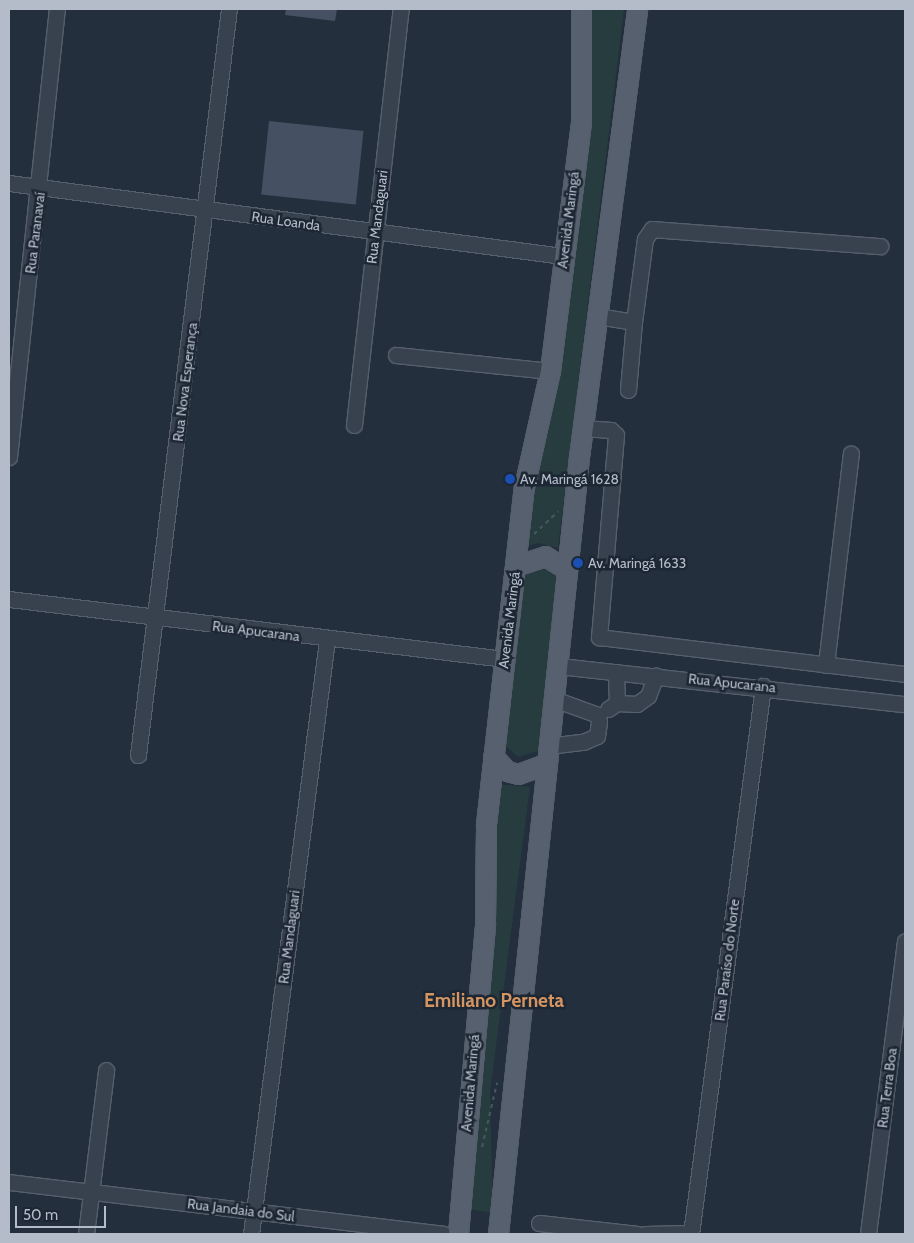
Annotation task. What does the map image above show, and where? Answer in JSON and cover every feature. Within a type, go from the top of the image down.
[{"type":"main road","name":"Avenida Maringá","points":[[458,1234],[485,923],[486,824],[524,487],[550,371],[581,123],[581,9]]},
{"type":"main road","points":[[498,1234],[547,755],[559,666],[567,570],[583,428],[637,9]]},
{"type":"main road","points":[[515,566],[538,556],[557,561],[567,570]]},
{"type":"main road","points":[[493,756],[507,771],[518,774],[547,755]]},
{"type":"street","name":"Rua Paranavaí","points":[[9,457],[40,187],[57,9]]},
{"type":"street","name":"Rua Nova Esperança","points":[[138,754],[206,210],[229,9]]},
{"type":"street","name":"Rua Mandaguari","points":[[354,425],[374,233],[401,9]]},
{"type":"street","name":"Rua Loanda","points":[[9,184],[374,233],[563,256]]},
{"type":"street","points":[[628,390],[634,322],[645,240],[652,229],[880,246]]},
{"type":"street","points":[[598,316],[634,322]]},
{"type":"street","points":[[396,355],[550,371]]},
{"type":"street","points":[[583,428],[611,430],[616,435],[599,637],[905,674]]},
{"type":"street","points":[[826,665],[851,453]]},
{"type":"street","name":"Rua Apucarana","points":[[9,599],[326,640],[504,660]]},
{"type":"street","name":"Rua Mandaguari","points":[[251,1234],[326,640]]},
{"type":"street","name":"Rua Apucarana","points":[[559,666],[763,686],[905,704]]},
{"type":"street","points":[[616,672],[617,703]]},
{"type":"street","points":[[598,715],[617,703],[638,704],[648,696],[656,675]]},
{"type":"street","name":"Rua Paraíso do Norte","points":[[691,1234],[763,686]]},
{"type":"street","points":[[554,700],[598,715]]},
{"type":"street","points":[[547,755],[597,736],[598,715]]},
{"type":"street","name":"Rua Terra Boa","points":[[868,1234],[898,1047],[905,941]]},
{"type":"street","points":[[86,1234],[106,1070]]},
{"type":"street","name":"Rua Jandaia do Sul","points":[[9,1182],[433,1234]]},
{"type":"street","points":[[538,1223],[637,1234]]},
{"type":"street","points":[[646,1234],[691,1234]]},
{"type":"path","points":[[480,1156],[497,1081]]},
{"type":"green space","points":[[590,9],[624,9],[558,548],[539,543],[526,546]]},
{"type":"green space","points":[[534,569],[547,570],[558,578],[538,751],[518,757],[502,743],[522,576]]},
{"type":"green space","points":[[496,784],[530,787],[490,1092],[493,1213],[468,1209]]},
{"type":"building","points":[[286,9],[337,9],[335,21],[285,15]]},
{"type":"building","points":[[269,121],[363,131],[356,205],[261,195]]},
{"type":"place","name":"Av. Maringá 1628","points":[[510,479]]},
{"type":"place","name":"Av. Maringá 1633","points":[[578,563]]},
{"type":"district","name":"Emiliano Perneta","points":[[494,1001]]}]
